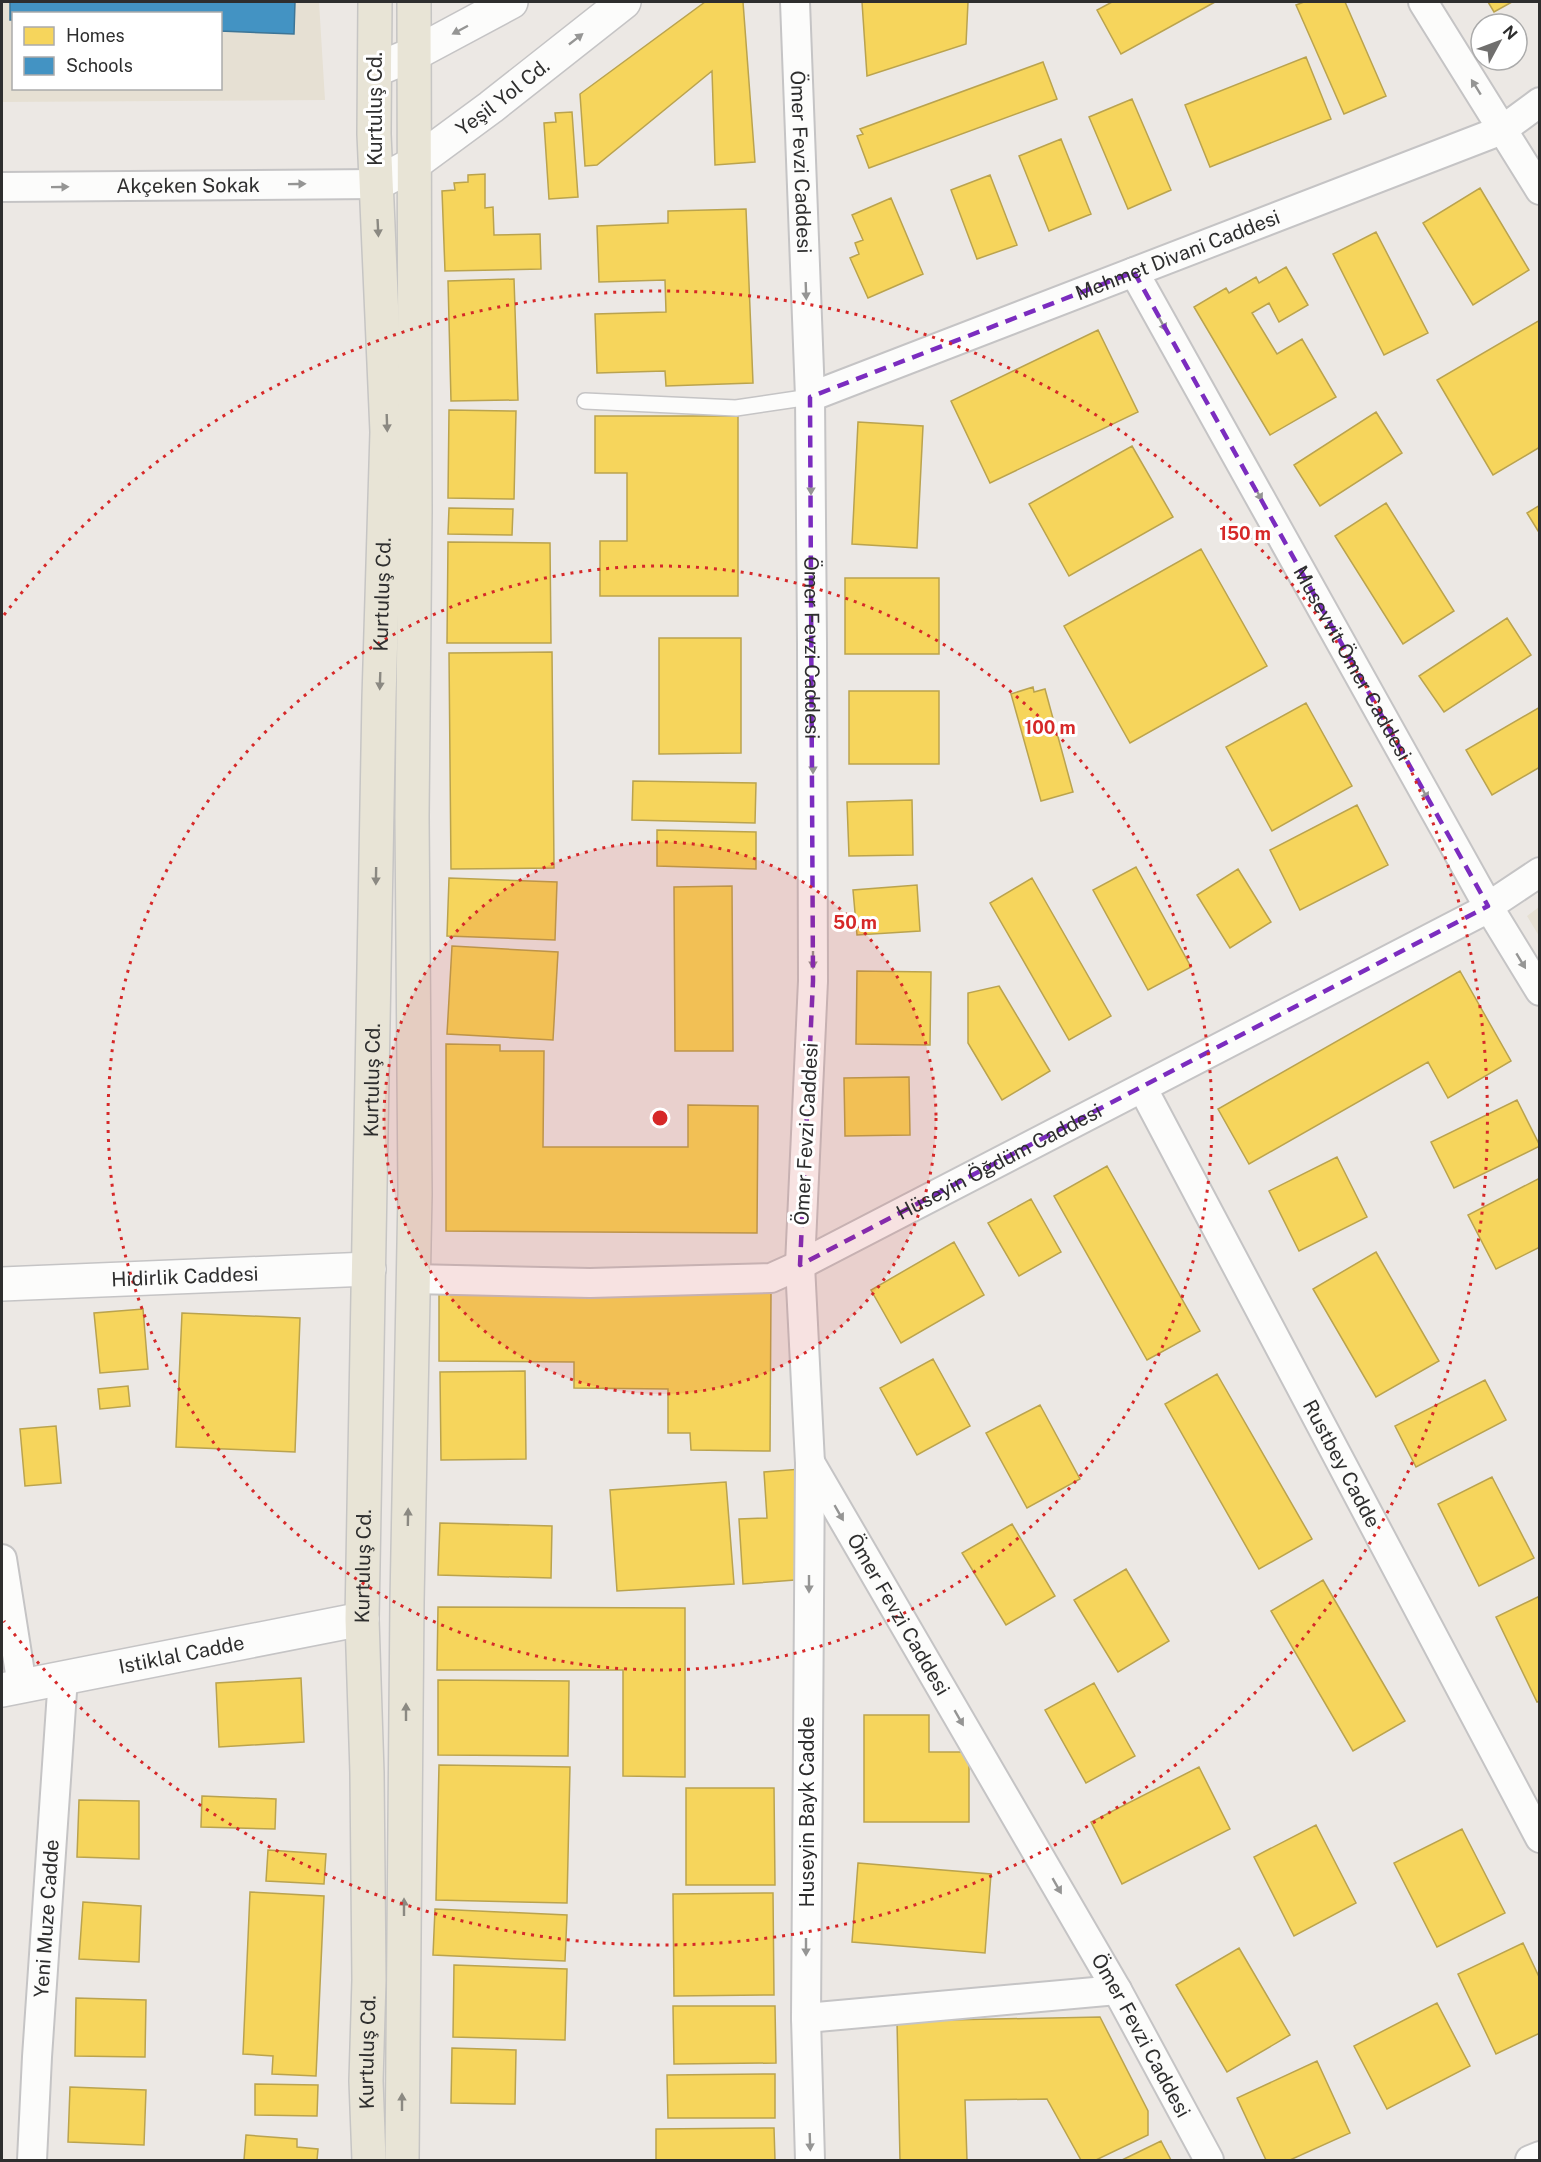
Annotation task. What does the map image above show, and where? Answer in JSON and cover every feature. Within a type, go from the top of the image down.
[{"type":"main road","name":"Kurtuluş Cd.","points":[[369,2160],[366,2081],[369,1980],[367,1784],[362,1618],[379,698],[387,432],[376,184],[375,2]]},
{"type":"main road","name":"Kurtuluş Cd.","points":[[402,2160],[406,1626],[415,1194],[412,817],[415,512],[414,2]]},
{"type":"street","points":[[375,70],[414,54],[511,2]]},
{"type":"street","name":"Yeşil Yol Cd.","points":[[376,184],[415,163],[491,107],[624,2]]},
{"type":"street","name":"Ömer Fevzi Caddesi","points":[[795,2],[810,397],[813,981],[800,1265],[810,1462],[1117,1990],[1209,2160]]},
{"type":"street","points":[[1423,2],[1539,190]]},
{"type":"street","name":"Mehmet Divani Caddesi","points":[[810,397],[1502,130],[1539,102]]},
{"type":"street","name":"Akçeken Sokak","points":[[2,187],[376,184]]},
{"type":"street","name":"Musevvit Ömer Caddesi","points":[[1134,272],[1488,906],[1539,991]]},
{"type":"street","name":"Hüseyin Öğdüm Caddesi","points":[[413,1279],[590,1282],[771,1278],[1143,1089],[1488,906],[1539,872]]},
{"type":"street","name":"Rustbey Cadde","points":[[1143,1089],[1539,1838]]},
{"type":"street","name":"Hidirlik Caddesi","points":[[2,1284],[369,1269]]},
{"type":"street","name":"Huseyin Bayk Cadde","points":[[810,1462],[806,2018],[810,2160]]},
{"type":"street","points":[[2,1559],[12,1688]]},
{"type":"street","name":"Istiklal Cadde","points":[[12,1688],[362,1618]]},
{"type":"street","name":"Yeni Muze Cadde","points":[[32,2160],[37,2045],[63,1677]]},
{"type":"street","points":[[806,2018],[1117,1990]]},
{"type":"street","points":[[1530,2160],[1539,2156]]},
{"type":"lane","points":[[585,401],[736,408],[810,397]]},
{"type":"highlighted area","points":[[1134,272],[1488,906],[800,1265],[813,981],[810,397]]},
{"type":"shaded area","points":[[2,2],[319,2],[325,100],[2,102]]},
{"type":"shaded area","points":[[1539,907],[1539,936],[1527,916]]},
{"type":"building: Homes","points":[[705,2],[743,2],[755,162],[715,165],[712,71],[597,165],[585,166],[580,94]]},
{"type":"building: Homes","points":[[862,2],[968,2],[966,44],[867,76]]},
{"type":"building: Homes","points":[[1112,2],[1215,2],[1121,54],[1097,10]]},
{"type":"building: Homes","points":[[1304,2],[1345,2],[1386,96],[1344,114],[1296,5]]},
{"type":"building: Homes","points":[[1488,2],[1512,2],[1494,12]]},
{"type":"building: Homes","points":[[1306,57],[1331,119],[1210,167],[1185,105]]},
{"type":"building: Homes","points":[[1043,62],[1057,99],[869,168],[857,136],[863,134],[860,129]]},
{"type":"building: Homes","points":[[1132,99],[1171,190],[1128,209],[1089,117]]},
{"type":"building: Homes","points":[[572,112],[578,197],[549,199],[544,123],[556,122],[555,113]]},
{"type":"building: Homes","points":[[1061,139],[1091,214],[1049,231],[1019,156]]},
{"type":"building: Homes","points":[[485,174],[485,208],[493,207],[494,235],[540,234],[541,269],[445,271],[442,191],[455,190],[454,183],[468,182],[468,175]]},
{"type":"building: Homes","points":[[990,175],[1017,245],[977,259],[951,190]]},
{"type":"building: Homes","points":[[1480,188],[1529,270],[1473,305],[1423,223]]},
{"type":"building: Homes","points":[[891,198],[923,274],[868,298],[850,258],[859,254],[855,243],[863,240],[852,215]]},
{"type":"building: Homes","points":[[746,209],[753,383],[666,386],[665,371],[597,373],[595,314],[666,312],[665,280],[599,282],[597,226],[668,223],[668,211]]},
{"type":"building: Homes","points":[[1376,232],[1428,333],[1384,355],[1333,254]]},
{"type":"building: Homes","points":[[1286,267],[1308,305],[1279,322],[1269,303],[1252,313],[1277,354],[1302,339],[1336,397],[1270,435],[1194,307],[1226,288],[1229,293],[1256,277],[1259,283]]},
{"type":"building: Homes","points":[[514,279],[518,400],[451,401],[448,281]]},
{"type":"building: Homes","points":[[1540,320],[1540,447],[1493,475],[1437,380]]},
{"type":"building: Homes","points":[[1098,330],[1138,412],[990,483],[951,401]]},
{"type":"building: Homes","points":[[449,410],[516,411],[514,499],[448,498]]},
{"type":"building: Homes","points":[[1376,412],[1402,453],[1320,506],[1294,465]]},
{"type":"building: Homes","points":[[595,416],[738,416],[738,596],[600,596],[600,541],[627,541],[627,473],[595,473]]},
{"type":"building: Homes","points":[[858,422],[923,426],[917,548],[852,544]]},
{"type":"building: Homes","points":[[1132,446],[1173,517],[1069,576],[1029,504]]},
{"type":"building: Homes","points":[[1386,503],[1454,611],[1403,644],[1335,536]]},
{"type":"building: Homes","points":[[1540,505],[1540,534],[1527,513]]},
{"type":"building: Homes","points":[[449,508],[513,509],[512,535],[448,534]]},
{"type":"building: Homes","points":[[448,542],[550,543],[551,643],[447,643]]},
{"type":"building: Homes","points":[[1201,549],[1267,666],[1130,743],[1064,626]]},
{"type":"building: Homes","points":[[845,578],[939,578],[939,654],[845,654]]},
{"type":"building: Homes","points":[[1507,618],[1531,655],[1444,712],[1419,676]]},
{"type":"building: Homes","points":[[659,638],[741,638],[741,753],[659,754]]},
{"type":"building: Homes","points":[[552,652],[554,868],[451,869],[449,653]]},
{"type":"building: Homes","points":[[1033,687],[1034,692],[1045,689],[1073,792],[1041,801],[1011,694]]},
{"type":"building: Homes","points":[[849,691],[939,691],[939,764],[849,764]]},
{"type":"building: Homes","points":[[1306,703],[1352,786],[1272,831],[1226,747]]},
{"type":"building: Homes","points":[[1540,707],[1540,767],[1492,795],[1466,750]]},
{"type":"building: Homes","points":[[633,781],[756,783],[755,823],[632,820]]},
{"type":"building: Homes","points":[[912,800],[913,855],[849,856],[847,802]]},
{"type":"building: Homes","points":[[1357,805],[1388,865],[1300,910],[1270,850]]},
{"type":"building: Homes","points":[[657,830],[756,832],[756,869],[657,866]]},
{"type":"building: Homes","points":[[1136,867],[1191,967],[1148,990],[1093,890]]},
{"type":"building: Homes","points":[[1238,869],[1271,922],[1230,948],[1197,895]]},
{"type":"building: Homes","points":[[449,878],[557,882],[555,940],[447,936]]},
{"type":"building: Homes","points":[[1032,878],[1111,1016],[1069,1040],[990,903]]},
{"type":"building: Homes","points":[[917,885],[920,931],[857,935],[853,890]]},
{"type":"building: Homes","points":[[732,886],[733,1051],[675,1051],[674,887]]},
{"type":"building: Homes","points":[[452,946],[558,952],[553,1040],[447,1034]]},
{"type":"building: Homes","points":[[857,971],[931,972],[930,1045],[856,1044]]},
{"type":"building: Homes","points":[[1460,971],[1511,1061],[1448,1098],[1428,1062],[1249,1164],[1218,1109]]},
{"type":"building: Homes","points":[[999,986],[1050,1071],[1002,1100],[968,1043],[968,993]]},
{"type":"building: Homes","points":[[446,1044],[500,1045],[500,1051],[544,1051],[543,1147],[688,1147],[688,1105],[758,1106],[757,1233],[446,1231]]},
{"type":"building: Homes","points":[[909,1077],[910,1135],[845,1136],[844,1078]]},
{"type":"building: Homes","points":[[1517,1100],[1540,1146],[1454,1188],[1431,1142]]},
{"type":"building: Homes","points":[[1337,1157],[1367,1217],[1299,1251],[1269,1191]]},
{"type":"building: Homes","points":[[1107,1166],[1200,1331],[1147,1360],[1054,1196]]},
{"type":"building: Homes","points":[[1540,1178],[1540,1247],[1496,1269],[1468,1215]]},
{"type":"building: Homes","points":[[1031,1199],[1061,1252],[1019,1276],[988,1223]]},
{"type":"building: Homes","points":[[954,1242],[984,1295],[901,1343],[871,1290]]},
{"type":"building: Homes","points":[[1376,1252],[1439,1361],[1376,1397],[1313,1289]]},
{"type":"building: Homes","points":[[439,1289],[771,1293],[770,1451],[691,1450],[690,1433],[668,1433],[668,1389],[574,1388],[574,1362],[439,1361]]},
{"type":"building: Homes","points":[[143,1309],[148,1369],[100,1373],[94,1313]]},
{"type":"building: Homes","points":[[182,1313],[300,1318],[295,1452],[176,1447]]},
{"type":"building: Homes","points":[[933,1359],[970,1426],[917,1455],[880,1388]]},
{"type":"building: Homes","points":[[525,1371],[526,1459],[441,1460],[440,1372]]},
{"type":"building: Homes","points":[[1217,1374],[1312,1539],[1259,1569],[1165,1404]]},
{"type":"building: Homes","points":[[1485,1380],[1506,1420],[1416,1467],[1395,1426]]},
{"type":"building: Homes","points":[[128,1386],[130,1406],[100,1409],[98,1389]]},
{"type":"building: Homes","points":[[1040,1405],[1080,1479],[1027,1508],[986,1433]]},
{"type":"building: Homes","points":[[56,1426],[61,1483],[25,1486],[20,1429]]},
{"type":"building: Homes","points":[[801,1469],[808,1579],[743,1584],[739,1519],[767,1518],[764,1472]]},
{"type":"building: Homes","points":[[1492,1477],[1534,1558],[1479,1586],[1438,1504]]},
{"type":"building: Homes","points":[[726,1482],[734,1584],[617,1591],[610,1490]]},
{"type":"building: Homes","points":[[440,1523],[552,1526],[551,1578],[438,1575]]},
{"type":"building: Homes","points":[[1012,1524],[1055,1596],[1006,1625],[962,1553]]},
{"type":"building: Homes","points":[[1126,1569],[1169,1641],[1118,1672],[1074,1600]]},
{"type":"building: Homes","points":[[1323,1580],[1405,1721],[1353,1751],[1271,1611]]},
{"type":"building: Homes","points":[[1540,1596],[1540,1701],[1537,1702],[1496,1617]]},
{"type":"building: Homes","points":[[438,1607],[685,1608],[685,1777],[623,1776],[623,1670],[437,1670]]},
{"type":"building: Homes","points":[[301,1678],[304,1742],[219,1747],[216,1683]]},
{"type":"building: Homes","points":[[438,1680],[569,1681],[568,1756],[438,1755]]},
{"type":"building: Homes","points":[[1094,1683],[1135,1756],[1086,1783],[1045,1710]]},
{"type":"building: Homes","points":[[864,1715],[929,1715],[929,1752],[969,1752],[969,1822],[864,1822]]},
{"type":"building: Homes","points":[[439,1765],[570,1767],[567,1903],[436,1900]]},
{"type":"building: Homes","points":[[1199,1767],[1230,1829],[1122,1884],[1091,1822]]},
{"type":"building: Homes","points":[[686,1788],[774,1788],[775,1885],[686,1885]]},
{"type":"building: Homes","points":[[202,1796],[276,1799],[275,1829],[201,1827]]},
{"type":"building: Homes","points":[[79,1800],[139,1801],[139,1859],[77,1857]]},
{"type":"building: Homes","points":[[1316,1825],[1356,1903],[1294,1936],[1254,1857]]},
{"type":"building: Homes","points":[[1462,1829],[1505,1913],[1437,1947],[1394,1863]]},
{"type":"building: Homes","points":[[268,1850],[326,1854],[324,1884],[266,1881]]},
{"type":"building: Homes","points":[[858,1863],[991,1874],[985,1953],[852,1942]]},
{"type":"building: Homes","points":[[250,1892],[324,1896],[316,2076],[272,2074],[273,2056],[243,2054]]},
{"type":"building: Homes","points":[[773,1893],[774,1995],[674,1996],[673,1894]]},
{"type":"building: Homes","points":[[83,1902],[141,1906],[139,1962],[79,1959]]},
{"type":"building: Homes","points":[[435,1909],[567,1915],[565,1961],[433,1955]]},
{"type":"building: Homes","points":[[1523,1943],[1540,1979],[1540,2033],[1496,2054],[1458,1974]]},
{"type":"building: Homes","points":[[1239,1948],[1290,2035],[1227,2072],[1176,1985]]},
{"type":"building: Homes","points":[[454,1965],[567,1969],[565,2040],[453,2037]]},
{"type":"building: Homes","points":[[76,1998],[146,2000],[145,2057],[75,2056]]},
{"type":"building: Homes","points":[[1437,2003],[1470,2066],[1387,2109],[1354,2046]]},
{"type":"building: Homes","points":[[673,2006],[775,2006],[776,2063],[674,2064]]},
{"type":"building: Homes","points":[[1100,2017],[1148,2111],[1148,2135],[1096,2160],[1081,2160],[1047,2099],[965,2100],[967,2160],[900,2160],[897,2021]]},
{"type":"building: Homes","points":[[452,2048],[516,2050],[515,2104],[451,2103]]},
{"type":"building: Homes","points":[[1317,2061],[1350,2133],[1290,2160],[1266,2160],[1237,2098]]},
{"type":"building: Homes","points":[[775,2074],[775,2118],[668,2118],[667,2075]]},
{"type":"building: Homes","points":[[255,2084],[318,2085],[317,2116],[255,2115]]},
{"type":"building: Homes","points":[[70,2087],[146,2090],[144,2145],[68,2142]]},
{"type":"building: Homes","points":[[774,2128],[775,2160],[656,2160],[656,2129]]},
{"type":"building: Homes","points":[[246,2135],[297,2139],[297,2147],[318,2149],[317,2160],[244,2160]]},
{"type":"building: Homes","points":[[1161,2141],[1171,2160],[1122,2160]]},
{"type":"building: Schools","points":[[10,2],[295,2],[294,34],[222,31],[222,12],[12,12],[12,20],[10,20]]}]
